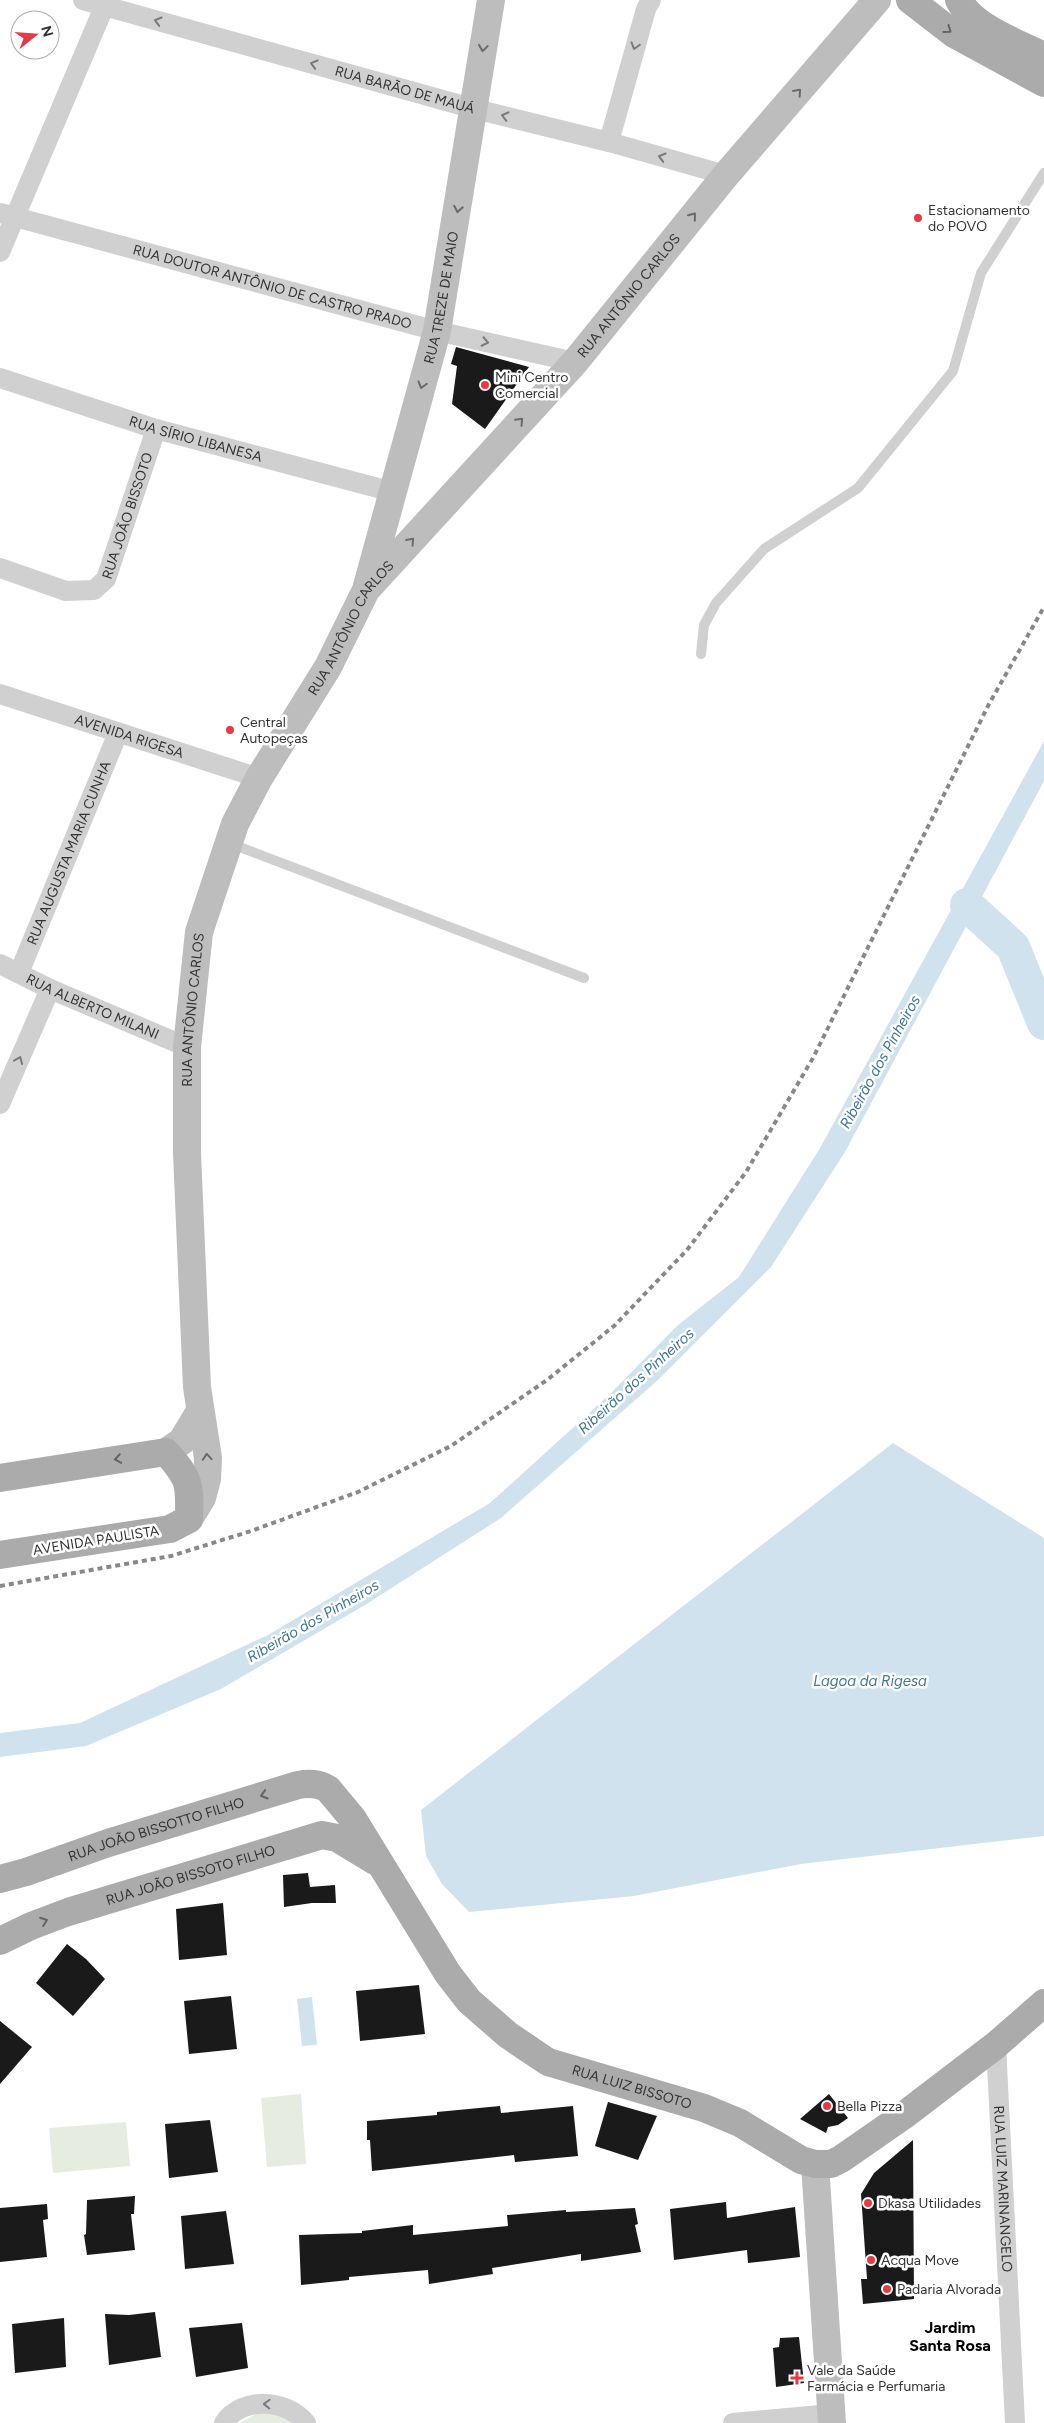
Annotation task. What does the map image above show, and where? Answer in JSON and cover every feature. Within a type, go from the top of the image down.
[{"type":"main road","name":"RUA TREZE DE MAIO","points":[[366,590],[437,331],[475,109],[491,0]]},
{"type":"main road","name":"RUA ANTÔNIO CARLOS","points":[[189,1519],[202,1498],[207,1480],[208,1458],[200,1411],[191,1259],[187,1047],[199,932],[235,824],[259,778],[328,667],[366,590],[575,362],[726,175],[877,0]]},
{"type":"main road","points":[[910,0],[954,34],[1044,83]]},
{"type":"main road","points":[[958,0],[964,10],[991,30],[1044,56]]},
{"type":"main road","points":[[395,483],[407,505],[420,514],[436,512]]},
{"type":"main road","points":[[0,1478],[166,1452],[182,1441],[200,1411]]},
{"type":"main road","points":[[166,1452],[183,1470],[190,1488],[189,1519]]},
{"type":"main road","name":"AVENIDA PAULISTA","points":[[0,1555],[170,1529],[189,1519]]},
{"type":"main road","points":[[312,1783],[324,1805],[327,1816],[322,1835],[337,1838],[352,1845],[380,1865]]},
{"type":"main road","name":"RUA LUIZ BISSOTO","points":[[312,1783],[328,1789],[344,1806],[448,1974],[469,2001],[508,2035],[548,2062],[704,2108],[740,2123],[801,2160],[815,2164]]},
{"type":"main road","name":"RUA JOÃO BISSOTTO FILHO","points":[[0,1879],[26,1872],[108,1843],[298,1785],[312,1783]]},
{"type":"main road","name":"RUA JOÃO BISSOTO FILHO","points":[[0,1941],[31,1926],[68,1912],[121,1898],[238,1859],[322,1835]]},
{"type":"main road","points":[[832,2418],[815,2164],[831,2164],[841,2159],[903,2116],[996,2045],[1044,2003]]},
{"type":"street","name":"RUA BARÃO DE MAUÁ","points":[[83,0],[106,3],[475,109],[609,142],[726,175]]},
{"type":"street","points":[[609,142],[646,9],[651,0]]},
{"type":"street","points":[[0,252],[8,215],[106,3]]},
{"type":"street","name":"RUA DOUTOR ANTÔNIO DE CASTRO PRADO","points":[[8,215],[437,331],[575,362]]},
{"type":"street","name":"RUA SÍRIO LIBANESA","points":[[0,378],[156,429],[395,483]]},
{"type":"street","name":"RUA JOÃO BISSOTO","points":[[0,568],[66,591],[94,590],[106,579],[156,429]]},
{"type":"street","name":"AVENIDA RIGESA","points":[[2,700],[118,732],[259,778]]},
{"type":"street","name":"RUA AUGUSTA MARIA CUNHA","points":[[19,973],[118,732]]},
{"type":"street","name":"RUA ALBERTO MILANI","points":[[0,964],[50,989],[187,1047]]},
{"type":"street","points":[[0,1104],[50,989]]},
{"type":"street","name":"RUA LUIZ MARINANGELO","points":[[996,2045],[1015,2423]]},
{"type":"street","points":[[224,2423],[238,2410],[255,2404],[279,2405],[290,2409],[306,2423]]},
{"type":"street","points":[[733,2423],[832,2418]]},
{"type":"lane","points":[[701,654],[704,626],[716,603],[764,549],[858,488],[953,371],[981,273],[1044,173]]},
{"type":"lane","points":[[228,842],[584,978]]},
{"type":"shaded area","points":[[301,2094],[306,2164],[267,2167],[261,2098]]},
{"type":"shaded area","points":[[126,2122],[130,2166],[53,2173],[49,2128]]},
{"type":"shaded area","points":[[272,2412],[293,2423],[240,2423],[258,2413]]},
{"type":"water","name":"Ribeirão dos Pinheiros","points":[[1044,741],[1044,781],[845,1152],[771,1267],[658,1380],[501,1518],[365,1605],[221,1689],[86,1746],[0,1757],[0,1733],[80,1723],[268,1635],[490,1503],[609,1395],[678,1325],[739,1277],[820,1148]]},
{"type":"water","name":"Lagoa da Rigesa","points":[[893,1443],[1044,1538],[1044,1836],[801,1864],[634,1896],[469,1912],[442,1884],[426,1856],[421,1810]]},
{"type":"water","points":[[312,1997],[317,2045],[302,2046],[297,1999]]},
{"type":"building","name":"Mini Centro Comercial","points":[[456,347],[529,367],[485,429],[452,404],[457,366],[451,364]]},
{"type":"building","points":[[308,1873],[310,1887],[335,1885],[336,1903],[312,1903],[284,1907],[283,1875]]},
{"type":"building","points":[[223,1903],[227,1955],[179,1960],[176,1909]]},
{"type":"building","points":[[67,1944],[86,1959],[105,1979],[73,2016],[36,1983]]},
{"type":"building","points":[[419,1985],[425,2034],[360,2041],[356,1991]]},
{"type":"building","points":[[231,1996],[237,2049],[189,2054],[184,2001]]},
{"type":"building","points":[[0,2021],[32,2047],[0,2084]]},
{"type":"building","name":"Bella Pizza","points":[[829,2094],[848,2118],[838,2125],[828,2127],[826,2133],[800,2119]]},
{"type":"building","points":[[608,2102],[657,2116],[638,2160],[595,2146]]},
{"type":"building","points":[[500,2106],[501,2113],[573,2106],[578,2156],[515,2162],[514,2155],[372,2171],[370,2140],[367,2140],[367,2121],[437,2115],[437,2112]]},
{"type":"building","points":[[210,2120],[218,2172],[169,2178],[165,2124]]},
{"type":"building","points":[[913,2140],[914,2299],[863,2304],[861,2279],[867,2279],[861,2194],[874,2173]]},
{"type":"building","points":[[135,2196],[134,2214],[131,2214],[135,2250],[87,2255],[84,2235],[86,2234],[87,2200]]},
{"type":"building","points":[[726,2202],[727,2218],[795,2207],[800,2257],[748,2263],[747,2250],[674,2260],[670,2209]]},
{"type":"building","points":[[47,2204],[48,2219],[43,2220],[47,2257],[0,2262],[0,2208]]},
{"type":"building","points":[[635,2208],[638,2224],[635,2225],[641,2252],[581,2261],[581,2254],[492,2268],[493,2274],[429,2284],[428,2270],[349,2277],[349,2280],[301,2285],[299,2235],[362,2233],[362,2231],[413,2225],[413,2235],[508,2226],[507,2215],[566,2210],[566,2212]]},
{"type":"building","points":[[226,2211],[234,2264],[185,2269],[181,2216]]},
{"type":"building","points":[[155,2312],[161,2357],[109,2365],[105,2314],[129,2315]]},
{"type":"building","points":[[64,2318],[66,2367],[15,2373],[12,2324]]},
{"type":"building","points":[[242,2323],[248,2368],[196,2377],[189,2328]]},
{"type":"building","points":[[799,2337],[804,2383],[776,2387],[773,2348],[779,2347],[780,2338]]},
{"type":"waterway","points":[[967,905],[1013,947],[1044,1023]]},
{"type":"railway","points":[[0,1586],[171,1556],[251,1531],[358,1492],[451,1446],[547,1380],[614,1326],[687,1250],[746,1172],[813,1058],[989,704],[1044,607]]},
{"type":"place","name":"Estacionamento do POVO","points":[[918,218]]},
{"type":"place","name":"Mini Centro Comercial","points":[[485,385]]},
{"type":"place","name":"Central Autopeças","points":[[230,730]]},
{"type":"place","name":"Bella Pizza","points":[[827,2106]]},
{"type":"place","name":"Dkasa Utilidades","points":[[868,2203]]},
{"type":"place","name":"Acqua Move","points":[[871,2260]]},
{"type":"place","name":"Padaria Alvorada","points":[[887,2289]]},
{"type":"place","name":"Vale da Saúde Farmácia e Perfumaria","points":[[797,2378]]},
{"type":"district","name":"Jardim Santa Rosa","points":[[950,2336]]}]
